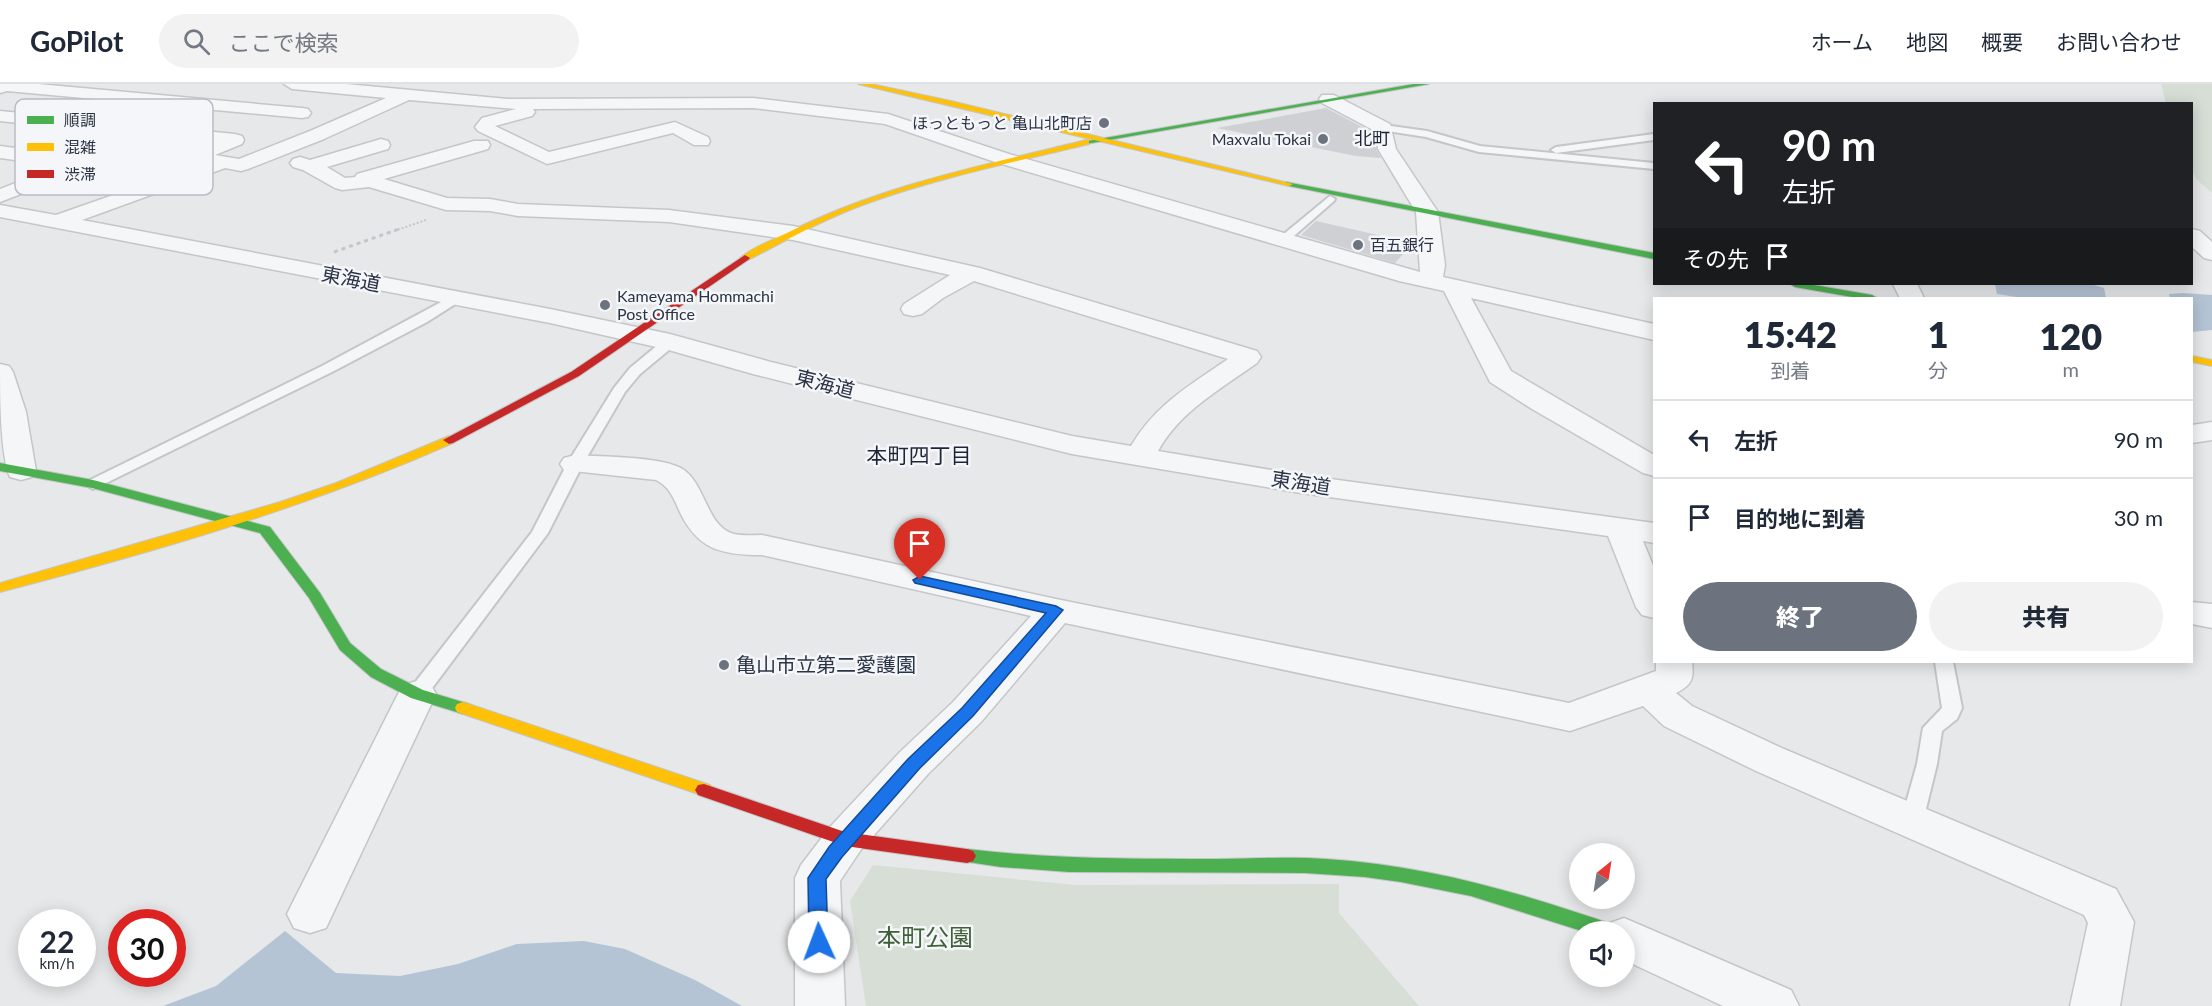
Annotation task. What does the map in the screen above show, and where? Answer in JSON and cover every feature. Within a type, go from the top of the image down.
[{"type":"street","points":[[292,84],[508,104],[753,103],[888,119],[1012,161],[1442,285],[1653,332]]},
{"type":"street","points":[[213,161],[241,165],[269,155],[429,84]]},
{"type":"street","points":[[861,84],[951,103],[1292,185],[1653,256]]},
{"type":"street","points":[[0,588],[234,520],[352,481],[471,430],[567,379],[718,274],[834,213],[886,194],[1096,139],[1426,84]]},
{"type":"street","points":[[0,88],[5,86],[151,99]]},
{"type":"street","points":[[1328,99],[1384,128],[1387,149],[1427,212],[1433,266],[1442,285],[1500,376],[1542,403],[1653,466]]},
{"type":"street","points":[[548,104],[488,122],[484,128],[547,158],[675,127],[701,141],[670,148]]},
{"type":"street","points":[[213,105],[302,113]]},
{"type":"street","points":[[368,112],[409,116]]},
{"type":"street","points":[[0,116],[15,118]]},
{"type":"street","points":[[213,138],[235,140],[213,150]]},
{"type":"street","points":[[603,144],[628,159]]},
{"type":"street","points":[[310,166],[381,145]]},
{"type":"street","points":[[342,184],[481,145]]},
{"type":"street","points":[[0,152],[15,154]]},
{"type":"street","points":[[269,155],[310,166],[342,184],[370,180],[446,204],[518,210],[669,216],[794,233],[972,273],[1248,357],[1172,411],[1156,428],[1140,457]]},
{"type":"street","points":[[213,166],[222,163]]},
{"type":"street","points":[[0,196],[15,190]]},
{"type":"street","points":[[61,221],[133,195]]},
{"type":"street","name":"東海道","points":[[0,211],[61,221],[634,334],[1072,445],[1301,484],[1638,532]]},
{"type":"street","points":[[2193,237],[2212,253]]},
{"type":"street","points":[[2193,267],[2212,268]]},
{"type":"street","points":[[913,309],[935,293],[972,273]]},
{"type":"street","points":[[1800,285],[1866,297]]},
{"type":"street","points":[[2193,360],[2212,363]]},
{"type":"street","points":[[0,372],[12,412],[10,469],[93,484],[265,530],[315,596],[345,646],[376,673],[417,694],[508,722],[845,839],[971,857],[1091,866],[1326,866],[1396,873],[1469,886],[1532,904],[1579,921]]},
{"type":"street","points":[[2193,434],[2212,431]]},
{"type":"street","points":[[575,465],[662,471],[671,474],[681,483],[706,528],[715,537],[732,544],[762,545],[1056,610],[1570,717],[1662,676],[1678,716],[1770,759],[2100,902],[2110,922],[2095,1006]]},
{"type":"street","points":[[1638,532],[1653,602]]},
{"type":"street","points":[[820,1006],[817,878],[845,839],[914,763],[967,712],[1056,610]]},
{"type":"street","points":[[2193,613],[2212,616]]},
{"type":"street","points":[[310,914],[417,694]]},
{"type":"street","points":[[1635,943],[1774,1006]]},
{"type":"lane","points":[[1384,128],[1426,134],[1466,147],[1653,166]]},
{"type":"lane","points":[[1523,154],[1653,137]]},
{"type":"lane","points":[[1283,240],[1330,200]]},
{"type":"lane","points":[[93,484],[327,369],[423,319],[456,298]]},
{"type":"lane","points":[[417,694],[540,533],[575,465],[619,391],[635,371],[670,342]]},
{"type":"lane","points":[[1912,821],[1934,728],[1950,714],[1952,708],[1944,663]]},
{"type":"path","points":[[292,267],[444,213],[459,204]]},
{"type":"green space","points":[[2161,84],[2212,84],[2212,193],[2196,179],[2193,172],[2193,102],[2166,102]]},
{"type":"green space","name":"本町公園","points":[[873,865],[1075,885],[1339,884],[1339,913],[1419,1006],[866,1006],[850,901]]},
{"type":"water","points":[[1995,285],[2094,285],[2104,288],[2106,297],[2016,297],[1997,294]]},
{"type":"water","points":[[2169,294],[2212,295],[2212,330],[2193,332],[2193,297],[2170,297]]},
{"type":"water","points":[[285,931],[336,973],[400,976],[458,964],[517,944],[584,941],[625,949],[695,980],[742,1006],[163,1006],[216,986]]},
{"type":"building","name":"Maxvalu Tokai","points":[[1326,108],[1372,132],[1381,158],[1356,156],[1217,128]]},
{"type":"building","name":"百五銀行","points":[[1316,221],[1413,243],[1395,263],[1301,235]]},
{"type":"traffic: fast","points":[[1086,142],[1426,84]]},
{"type":"traffic: fast","points":[[1289,184],[1653,256]]},
{"type":"traffic: fast","points":[[1800,285],[1866,297]]},
{"type":"traffic: fast","points":[[0,467],[93,484],[265,530],[315,596],[345,646],[376,673],[417,694],[463,708]]},
{"type":"traffic: fast","points":[[967,856],[1069,865],[1305,865],[1365,869],[1471,888],[1578,921]]},
{"type":"traffic: slow","points":[[861,84],[951,103],[1289,184]]},
{"type":"traffic: slow","points":[[745,258],[819,220],[865,201],[947,177],[1086,142]]},
{"type":"traffic: slow","points":[[2193,359],[2212,363]]},
{"type":"traffic: slow","points":[[0,588],[171,540],[284,505],[395,464],[449,440]]},
{"type":"traffic: slow","points":[[463,708],[704,790]]},
{"type":"traffic: jam","points":[[449,440],[575,374],[745,258]]},
{"type":"traffic: jam","points":[[704,790],[845,839],[967,856]]},
{"type":"place","name":"ほっともっと 亀山北町店","points":[[1104,123]]},
{"type":"place","name":"Maxvalu Tokai","points":[[1323,139]]},
{"type":"place","name":"百五銀行","points":[[1358,245]]},
{"type":"place","name":"Kameyama Hommachi Post Office","points":[[605,305]]},
{"type":"place","name":"亀山市立第二愛護園","points":[[724,665]]},
{"type":"district","name":"北町","points":[[1372,139]]},
{"type":"district","name":"本町四丁目","points":[[919,456]]},
{"type":"route","points":[[819,942],[817,878],[845,839],[914,763],[967,712],[1056,610],[920,580]]}]
